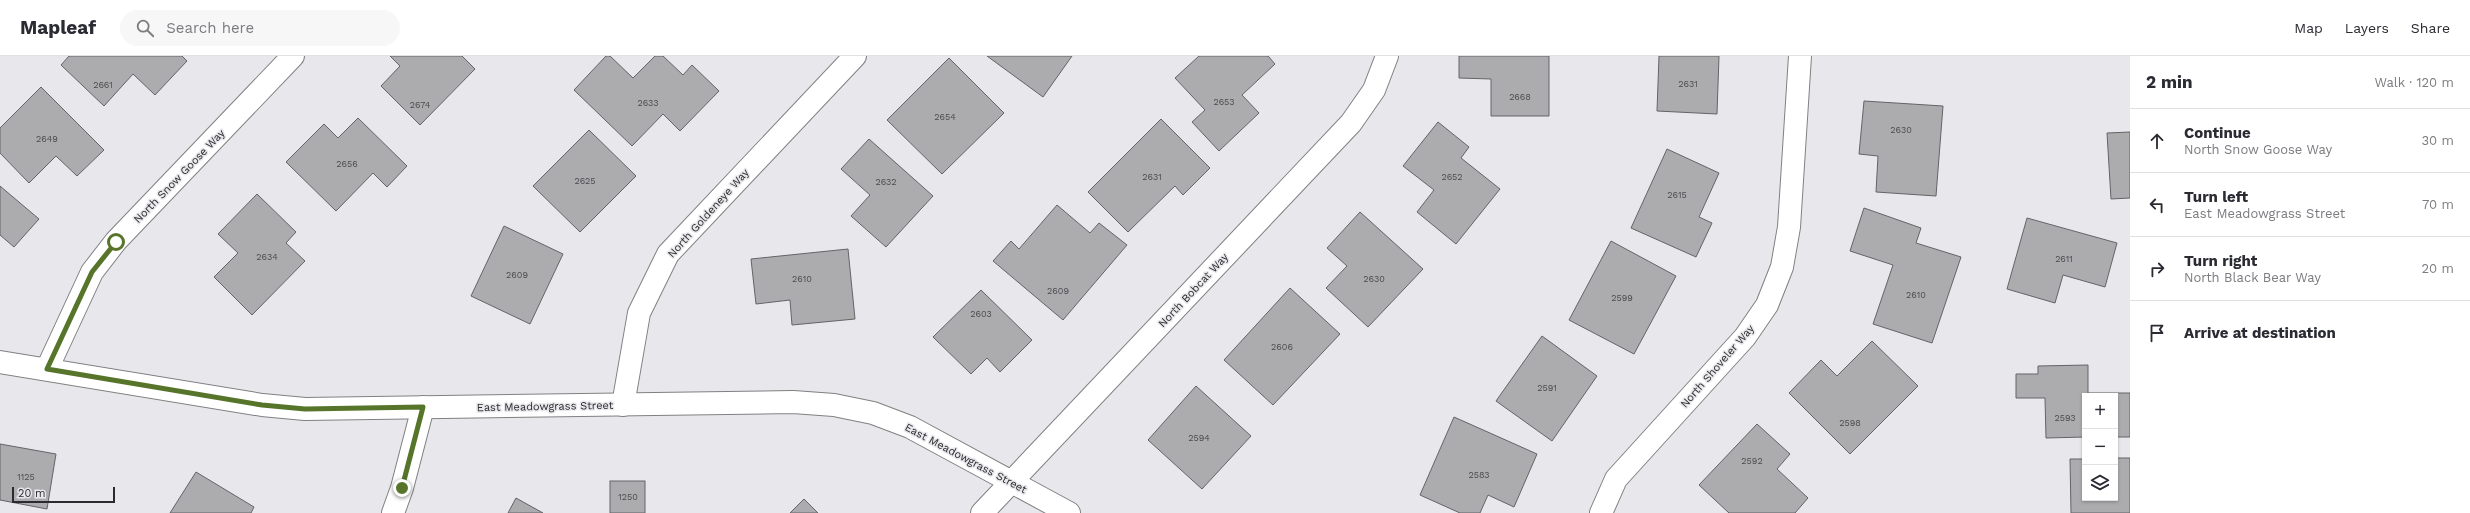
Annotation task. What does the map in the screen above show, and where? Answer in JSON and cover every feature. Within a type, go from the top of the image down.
[{"type":"street","name":"North Snow Goose Way","points":[[47,369],[92,272],[116,242],[293,56]]},
{"type":"street","name":"North Goldeneye Way","points":[[623,405],[639,313],[668,254],[855,56]]},
{"type":"street","name":"North Bobcat Way","points":[[982,513],[1351,123],[1374,90],[1387,56]]},
{"type":"street","name":"North Shoveler Way","points":[[1602,513],[1616,480],[1745,337],[1767,305],[1782,267],[1789,227],[1800,56]]},
{"type":"street","name":"East Meadowgrass Street","points":[[0,362],[262,405],[305,409],[793,402],[834,405],[872,413],[910,427],[1069,513]]},
{"type":"street","points":[[393,513],[402,488],[423,407]]},
{"type":"building","points":[[69,56],[182,56],[187,61],[155,95],[133,74],[104,106],[61,65]]},
{"type":"building","points":[[390,56],[462,56],[475,69],[420,125],[381,86],[400,66]]},
{"type":"building","points":[[606,56],[610,56],[633,78],[655,56],[663,56],[683,75],[692,65],[719,91],[680,131],[663,114],[632,146],[574,90]]},
{"type":"building","points":[[987,56],[1072,56],[1043,97]]},
{"type":"building","points":[[1199,56],[1268,56],[1275,64],[1242,95],[1259,113],[1219,151],[1192,122],[1205,110],[1175,78]]},
{"type":"building","points":[[1459,56],[1549,56],[1549,116],[1491,116],[1491,79],[1459,78]]},
{"type":"building","points":[[1659,56],[1719,56],[1717,114],[1657,111]]},
{"type":"building","points":[[949,58],[1004,113],[942,174],[887,120]]},
{"type":"building","points":[[41,87],[104,150],[77,176],[56,156],[29,183],[0,153],[0,128]]},
{"type":"building","points":[[1864,101],[1943,106],[1936,196],[1876,192],[1878,156],[1859,154]]},
{"type":"building","points":[[358,118],[407,166],[387,187],[373,173],[336,211],[286,162],[324,124],[338,138]]},
{"type":"building","points":[[1161,119],[1210,168],[1183,195],[1175,186],[1128,232],[1088,192]]},
{"type":"building","points":[[1438,122],[1469,147],[1461,158],[1500,189],[1456,244],[1417,212],[1434,190],[1403,166]]},
{"type":"building","points":[[589,130],[636,176],[580,232],[533,186]]},
{"type":"building","points":[[2130,132],[2130,198],[2111,199],[2107,133]]},
{"type":"building","points":[[869,139],[933,196],[886,247],[851,216],[870,195],[841,169]]},
{"type":"building","points":[[1667,149],[1719,173],[1699,217],[1712,223],[1696,257],[1631,228]]},
{"type":"building","points":[[0,186],[39,219],[14,247],[0,235]]},
{"type":"building","points":[[257,194],[296,232],[286,243],[305,261],[252,315],[214,277],[238,253],[218,234]]},
{"type":"building","points":[[1057,205],[1090,233],[1099,223],[1127,245],[1063,320],[993,261],[1011,241],[1019,249]]},
{"type":"building","points":[[1864,208],[1921,228],[1916,243],[1961,257],[1932,343],[1873,324],[1893,265],[1850,251]]},
{"type":"building","points":[[1360,212],[1423,269],[1368,327],[1326,288],[1347,266],[1327,248]]},
{"type":"building","points":[[2027,218],[2117,243],[2105,287],[2063,275],[2055,303],[2007,289]]},
{"type":"building","points":[[504,226],[563,254],[530,324],[471,296]]},
{"type":"building","points":[[1611,241],[1676,276],[1634,354],[1569,320]]},
{"type":"building","points":[[848,249],[855,319],[792,325],[790,300],[756,304],[751,259]]},
{"type":"building","points":[[1290,288],[1340,334],[1273,405],[1224,360]]},
{"type":"building","points":[[981,290],[1032,340],[1000,372],[987,358],[971,374],[933,337]]},
{"type":"building","points":[[1542,336],[1597,376],[1552,441],[1496,401]]},
{"type":"building","points":[[1872,341],[1918,386],[1850,454],[1789,393],[1821,360],[1837,376]]},
{"type":"building","points":[[2088,365],[2088,393],[2082,393],[2082,437],[2046,438],[2045,398],[2016,398],[2016,374],[2038,374],[2038,366]]},
{"type":"building","points":[[1196,386],[1251,436],[1202,489],[1148,440]]},
{"type":"building","points":[[2118,393],[2130,393],[2130,437],[2118,437]]},
{"type":"building","points":[[1454,417],[1537,454],[1514,507],[1488,495],[1480,513],[1460,513],[1420,495]]},
{"type":"building","points":[[1757,424],[1790,454],[1777,469],[1808,498],[1795,513],[1729,513],[1699,485]]},
{"type":"building","points":[[0,444],[56,454],[47,509],[0,500]]},
{"type":"building","points":[[2118,458],[2130,458],[2130,513],[2071,513],[2070,459],[2082,459],[2082,501],[2118,501]]},
{"type":"building","points":[[196,472],[254,507],[251,513],[170,513]]},
{"type":"building","points":[[610,481],[645,481],[645,513],[610,513]]},
{"type":"building","points":[[516,498],[543,513],[508,513]]},
{"type":"building","points":[[804,499],[818,513],[790,513]]},
{"type":"route","points":[[116,242],[92,272],[47,369],[262,405],[305,409],[423,407],[402,488]]}]
